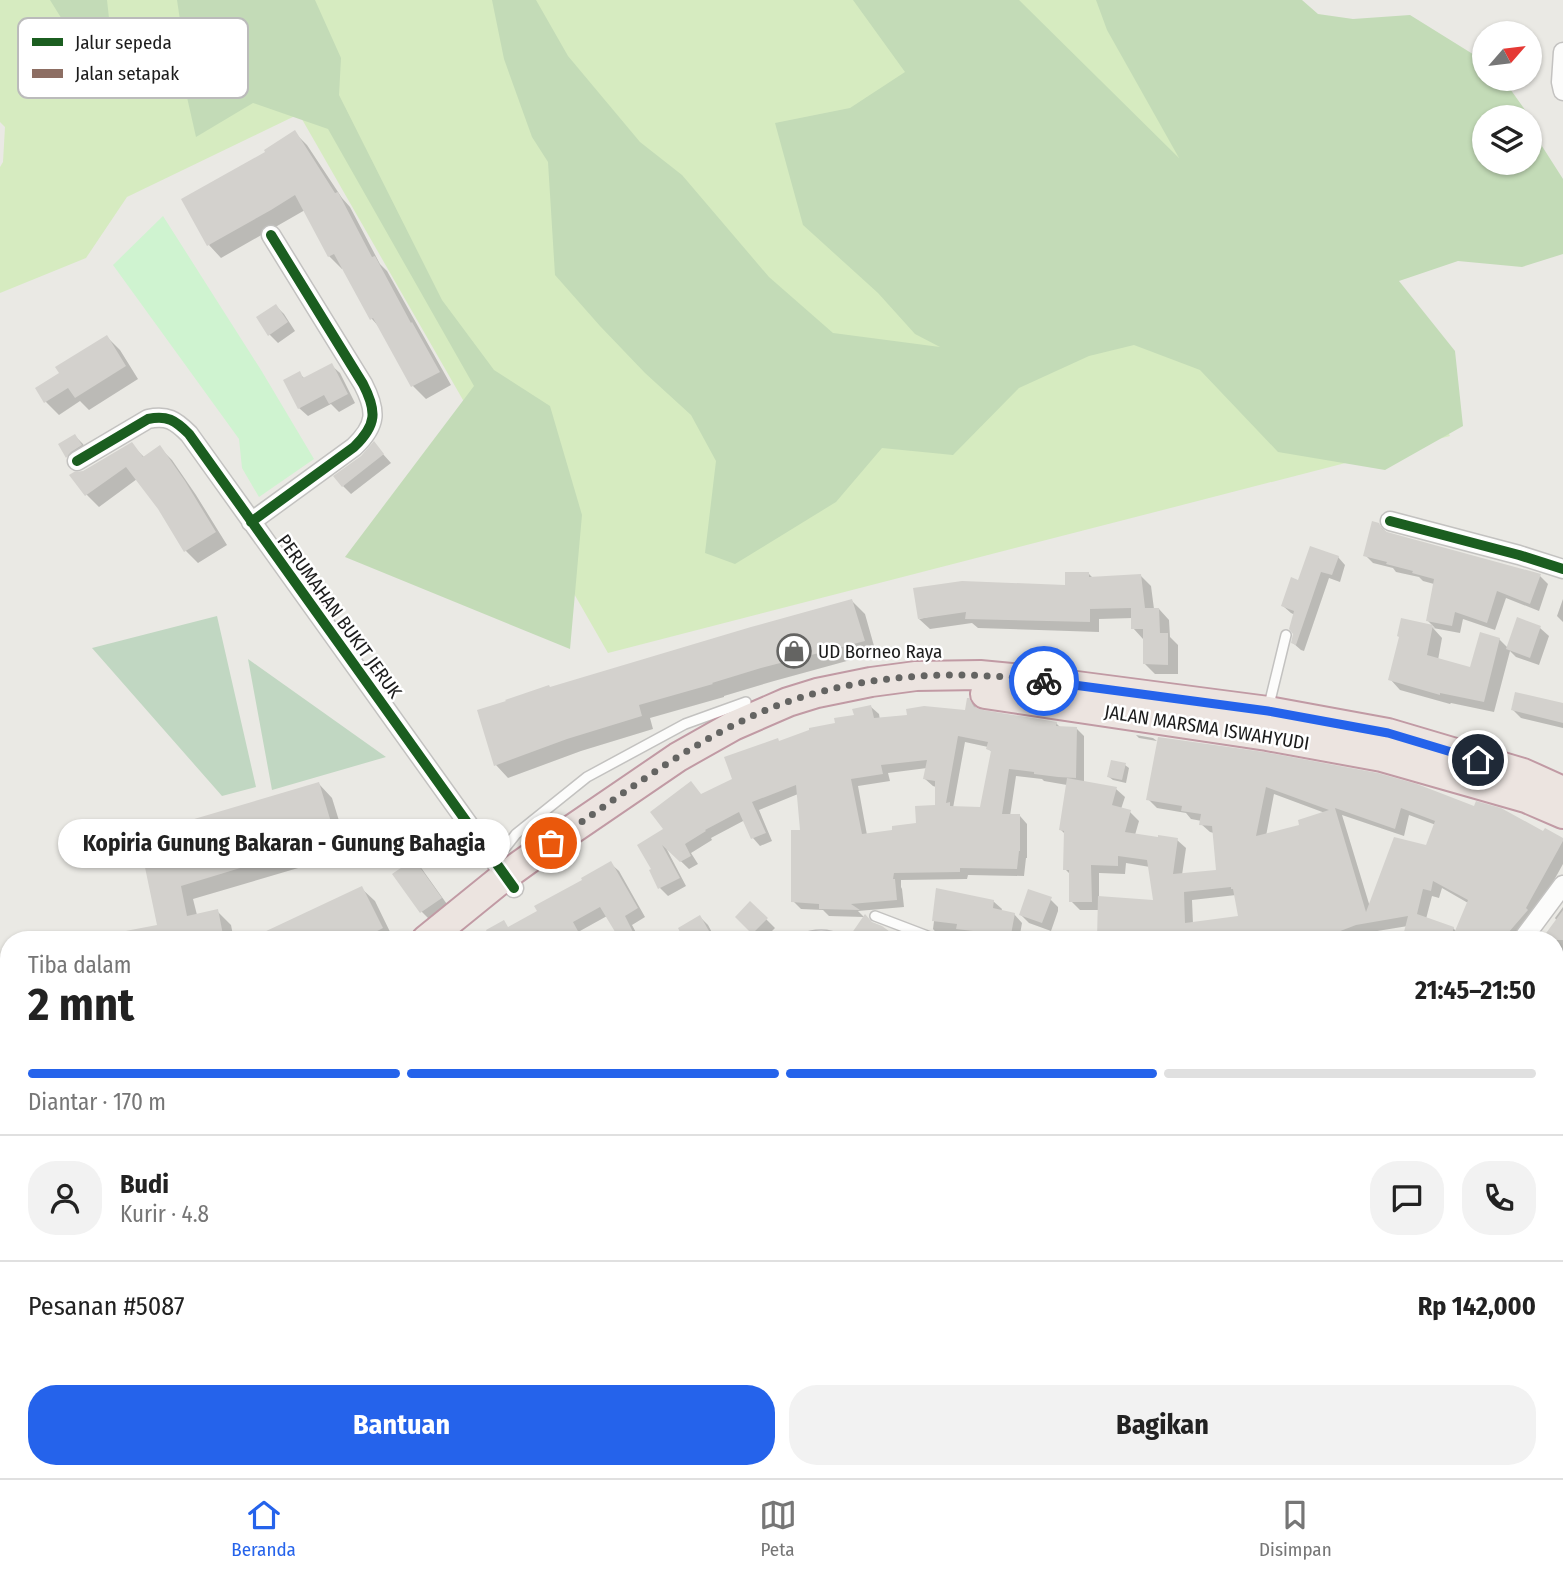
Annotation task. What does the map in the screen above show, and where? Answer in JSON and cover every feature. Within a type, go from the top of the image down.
[{"type":"highway","name":"JALAN MARSMA ISWAHYUDI","points":[[437,931],[505,875],[678,757],[733,726],[778,706],[817,693],[916,676],[980,675],[1023,679],[1268,711],[1388,733],[1523,773],[1563,791]]},
{"type":"highway","name":"JALAN MARSMA ISWAHYUDI","points":[[457,931],[505,875],[535,871],[688,771],[743,741],[797,718],[872,700],[914,694],[953,692],[1014,697],[1267,736],[1382,757],[1526,798],[1563,814]]},
{"type":"street","points":[[1563,52],[1563,91]]},
{"type":"street","points":[[251,522],[354,447],[372,424],[373,412],[363,384],[271,234]]},
{"type":"street","name":"PERUMAHAN BUKIT JERUK","points":[[77,461],[148,419],[160,416],[171,419],[189,434],[505,875]]},
{"type":"street","points":[[1391,521],[1563,569]]},
{"type":"street","points":[[1529,931],[1563,885]]},
{"type":"lane","points":[[1268,711],[1286,635]]},
{"type":"lane","points":[[414,828],[434,840],[477,858],[505,875],[516,834],[587,777],[685,724],[746,702]]},
{"type":"lane","points":[[874,916],[914,931]]},
{"type":"green space","points":[[0,0],[1241,0],[1450,436],[608,653],[299,114],[127,197],[86,258],[0,293],[0,167],[3,162],[5,127],[0,122]]},
{"type":"green space","points":[[50,0],[107,0],[109,18],[61,18]]},
{"type":"green space","points":[[177,0],[315,0],[341,58],[339,95],[442,300],[494,370],[550,406],[582,515],[570,649],[345,557],[474,386],[328,129],[253,103],[196,137],[187,98],[248,98],[248,18],[180,18]]},
{"type":"green space","points":[[492,0],[536,0],[568,56],[640,142],[682,175],[769,277],[833,333],[940,347],[915,334],[878,293],[803,225],[775,123],[850,108],[905,72],[853,0],[1019,0],[1179,158],[1107,30],[1096,0],[1302,0],[1318,14],[1353,19],[1410,15],[1472,54],[1472,91],[1512,91],[1522,105],[1472,105],[1472,175],[1542,175],[1542,146],[1563,179],[1563,254],[1522,267],[1458,261],[1399,281],[1455,351],[1463,426],[1385,470],[1278,452],[1200,370],[1134,345],[1089,356],[1019,388],[953,455],[882,448],[836,502],[735,564],[705,553],[716,461],[691,415],[645,373],[555,275],[548,162],[532,137],[504,59]]},
{"type":"green space","points":[[163,216],[314,459],[259,497],[242,468],[239,439],[113,265]]},
{"type":"green space","points":[[217,616],[256,787],[222,796],[92,648]]},
{"type":"green space","points":[[248,659],[386,757],[272,790]]},
{"type":"building","points":[[295,130],[335,193],[338,192],[372,257],[375,256],[440,372],[411,387],[334,254],[328,257],[295,195],[207,246],[181,199],[265,152],[264,150]]},
{"type":"building","points":[[276,304],[288,322],[268,336],[256,317]]},
{"type":"building","points":[[107,335],[126,366],[75,398],[68,388],[44,403],[35,388],[59,373],[55,367]]},
{"type":"building","points":[[332,363],[348,394],[329,404],[324,395],[298,409],[283,380],[300,371],[303,378]]},
{"type":"building","points":[[75,434],[82,445],[66,458],[58,444]]},
{"type":"building","points":[[374,441],[384,454],[342,487],[333,476],[361,456]]},
{"type":"building","points":[[132,442],[143,457],[160,445],[216,532],[184,552],[158,509],[126,467],[85,496],[69,475],[83,471]]},
{"type":"building","points":[[1372,521],[1379,523],[1387,532],[1541,574],[1530,604],[1497,591],[1487,623],[1455,612],[1452,626],[1426,621],[1434,579],[1363,556]]},
{"type":"building","points":[[1310,546],[1339,556],[1332,575],[1321,572],[1296,645],[1291,643],[1293,634],[1289,629],[1294,611],[1281,606],[1291,577],[1298,580]]},
{"type":"building","points":[[1065,572],[1089,572],[1089,577],[1141,574],[1145,608],[1159,608],[1160,633],[1168,633],[1168,665],[1143,664],[1143,629],[1131,629],[1131,608],[1090,609],[1090,622],[965,619],[966,612],[918,619],[913,588],[962,581],[1065,585]]},
{"type":"building","points":[[852,599],[865,641],[761,668],[639,705],[642,716],[567,739],[494,766],[477,710],[549,685],[550,687]]},
{"type":"building","points":[[1517,617],[1541,626],[1530,658],[1506,649]]},
{"type":"building","points":[[1401,618],[1433,625],[1427,655],[1470,667],[1480,632],[1500,638],[1484,702],[1440,695],[1388,680]]},
{"type":"building","points":[[1515,692],[1563,703],[1563,723],[1511,710]]},
{"type":"building","points":[[969,698],[974,707],[983,710],[1057,722],[1056,726],[1077,727],[1076,778],[1009,769],[1002,814],[1020,814],[1017,869],[960,868],[960,872],[894,873],[897,900],[851,904],[860,910],[819,909],[819,904],[791,902],[791,830],[800,830],[796,785],[752,802],[766,833],[751,839],[739,812],[685,844],[691,856],[680,862],[662,845],[680,878],[658,889],[649,870],[651,869],[637,845],[663,829],[650,812],[691,781],[701,794],[732,779],[724,757],[778,738],[779,741],[809,728],[835,723],[834,718],[854,715],[852,709],[871,705],[874,718],[907,715],[906,709],[924,706],[965,710]],"holes":[[[958,736],[988,742],[986,749],[991,751],[980,807],[950,806],[950,802],[946,803]],[[927,760],[923,779],[935,781],[935,805],[915,806],[916,823],[862,834],[851,779],[883,774],[881,765]]]},
{"type":"building","points":[[1158,737],[1264,752],[1378,773],[1417,784],[1474,806],[1476,801],[1501,808],[1543,831],[1545,828],[1563,838],[1563,841],[1526,908],[1528,910],[1510,931],[1455,931],[1468,900],[1433,881],[1431,891],[1423,889],[1417,914],[1454,927],[1453,931],[1404,931],[1408,916],[1356,925],[1340,931],[1097,931],[1098,896],[1153,900],[1147,860],[1118,856],[1118,866],[1091,865],[1092,902],[1069,902],[1069,870],[1063,870],[1064,831],[1059,830],[1067,778],[1117,787],[1112,805],[1131,810],[1125,832],[1178,838],[1173,874],[1216,870],[1212,826],[1199,825],[1201,814],[1181,811],[1182,806],[1146,800]],"holes":[[[1266,787],[1329,810],[1298,820],[1299,825],[1256,836]],[[1335,808],[1395,829],[1401,808],[1435,821],[1426,845],[1394,837],[1366,912]],[[1231,887],[1238,916],[1185,923],[1184,892]]]},
{"type":"building","points":[[1111,760],[1126,763],[1122,780],[1107,777]]},
{"type":"building","points":[[319,782],[336,839],[181,886],[187,916],[218,909],[222,931],[126,931],[157,925],[142,853],[190,843],[184,822]]},
{"type":"building","points":[[414,859],[442,898],[420,913],[392,874]]},
{"type":"building","points":[[611,861],[638,908],[625,916],[632,931],[615,931],[600,907],[573,922],[578,931],[486,931],[504,920],[508,927],[537,911],[534,906],[582,880],[581,878]]},
{"type":"building","points":[[362,886],[383,928],[377,931],[266,931]]},
{"type":"building","points":[[936,888],[994,900],[993,908],[1015,913],[1012,931],[956,929],[957,924],[932,921]]},
{"type":"building","points":[[1028,889],[1052,897],[1042,923],[1019,915]]},
{"type":"building","points":[[750,901],[768,918],[755,931],[749,931],[735,917]]},
{"type":"building","points":[[1563,910],[1563,931],[1548,931]]},
{"type":"building","points":[[865,914],[872,922],[889,931],[853,931]]},
{"type":"building","points":[[700,915],[709,931],[680,931],[678,928]]},
{"type":"cycle path","points":[[251,522],[354,447],[367,432],[372,417],[371,402],[363,384],[271,235]]},
{"type":"cycle path","points":[[77,461],[148,419],[170,420],[189,434],[514,888]]},
{"type":"cycle path","points":[[1390,521],[1563,569]]},
{"type":"way so far","points":[[551,843],[678,757],[733,726],[788,702],[871,682],[916,676],[980,675],[1044,681]]},
{"type":"place","name":"UD Borneo Raya","points":[[794,651]]},
{"type":"place","name":"Kopiria Gunung Bakaran - Gunung Bahagia","points":[[551,843]]},
{"type":"route","points":[[1044,681],[1268,711],[1388,733],[1478,760]]}]
